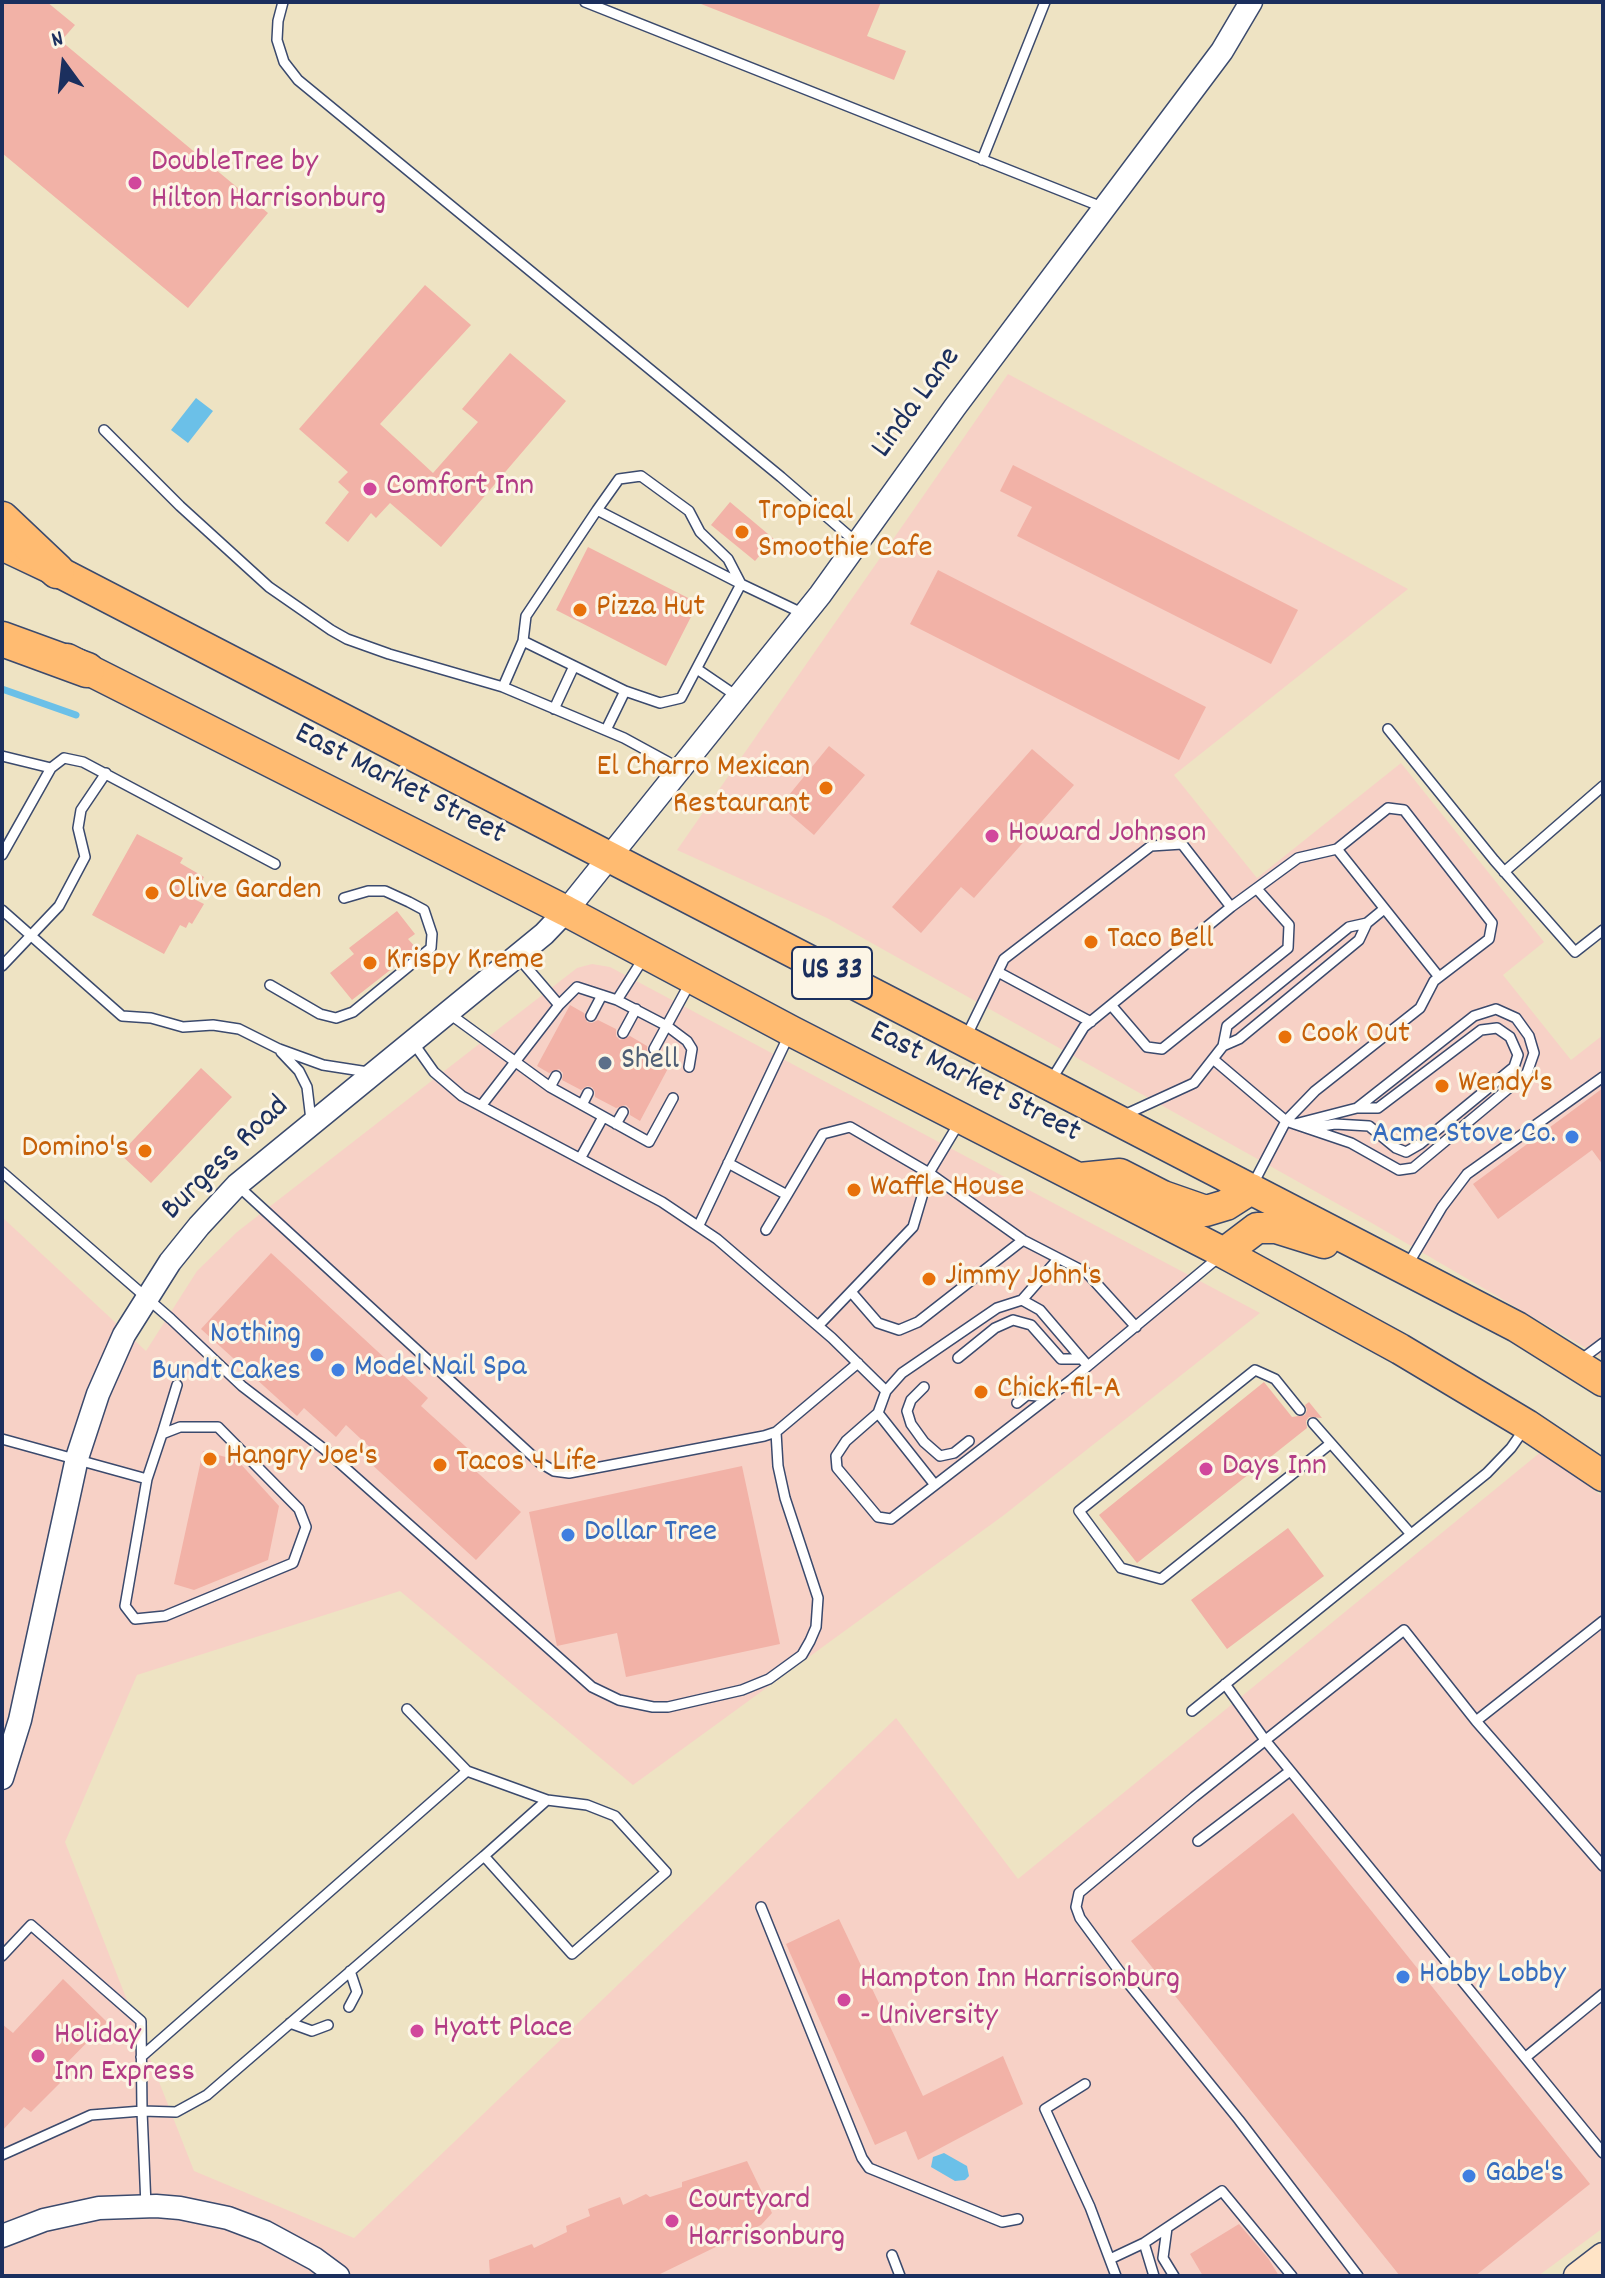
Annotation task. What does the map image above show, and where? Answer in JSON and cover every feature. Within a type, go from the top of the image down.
[{"type":"highway","points":[[2,519],[57,571]]},
{"type":"highway","name":"East Market Street","points":[[2,545],[1406,1269],[1517,1327],[1603,1381]]},
{"type":"highway","name":"East Market Street","points":[[2,624],[87,670],[566,911],[791,1031],[1224,1253],[1400,1349],[1527,1425],[1603,1476]]},
{"type":"highway","points":[[2,639],[87,670]]},
{"type":"highway","points":[[1080,1178],[1120,1174],[1163,1196],[1206,1211],[1226,1205],[1251,1189]]},
{"type":"highway","points":[[1224,1253],[1257,1228],[1276,1228],[1406,1269]]},
{"type":"main road","points":[[1577,2276],[1603,2256]]},
{"type":"street","name":"Linda Lane","points":[[566,911],[805,614],[955,407],[1222,51],[1251,2]]},
{"type":"street","name":"Burgess Road","points":[[2,1778],[18,1730],[77,1458],[107,1372],[146,1298],[199,1226],[237,1185],[544,934],[566,911]]},
{"type":"street","points":[[2,2236],[44,2220],[115,2206],[196,2210],[243,2223],[294,2246],[338,2276]]},
{"type":"lane","points":[[283,2],[277,24],[277,40],[284,62],[298,80],[790,484],[857,543]]},
{"type":"lane","points":[[585,2],[1105,208]]},
{"type":"lane","points":[[982,160],[1045,2]]},
{"type":"lane","points":[[104,430],[180,506],[262,581],[315,621],[361,644],[503,687],[606,730],[682,769]]},
{"type":"lane","points":[[503,687],[523,641],[526,616],[619,479],[641,476],[689,511],[700,532],[728,559],[741,584]]},
{"type":"lane","points":[[597,510],[805,614]]},
{"type":"lane","points":[[523,641],[625,691],[660,703],[681,698],[741,584]]},
{"type":"lane","points":[[554,709],[574,666]]},
{"type":"lane","points":[[697,669],[739,698]]},
{"type":"lane","points":[[606,730],[625,691]]},
{"type":"lane","points":[[1388,729],[1504,872],[1575,952],[1603,930]]},
{"type":"lane","points":[[2,756],[51,768]]},
{"type":"lane","points":[[2,855],[51,768],[64,758],[83,762],[106,773],[275,864]]},
{"type":"lane","points":[[2,966],[59,906],[85,857],[78,828],[81,810],[106,773]]},
{"type":"lane","points":[[1504,872],[1603,786]]},
{"type":"lane","points":[[1048,1085],[1084,1027],[1231,907],[1298,858],[1337,849],[1388,808],[1404,810],[1492,923],[1489,939],[1434,981],[1420,1008],[1315,1091],[1291,1123],[1251,1189]]},
{"type":"lane","points":[[964,1041],[1004,959],[1151,846],[1182,844],[1231,907]]},
{"type":"lane","points":[[1337,849],[1439,977]]},
{"type":"lane","points":[[1111,1005],[1147,1047],[1162,1049],[1174,1040],[1288,948],[1289,925],[1257,889]]},
{"type":"lane","points":[[270,985],[320,1014],[336,1018],[353,1012],[431,948],[430,922],[424,910],[385,891],[368,891],[344,898]]},
{"type":"lane","points":[[1223,1046],[1239,1039],[1359,940],[1367,923],[1384,909]]},
{"type":"lane","points":[[2,910],[122,1016],[151,1018],[183,1027],[213,1025],[239,1029],[279,1049],[323,1065],[374,1073]]},
{"type":"lane","points":[[1114,1119],[1190,1086],[1223,1046],[1227,1026],[1349,927],[1367,923]]},
{"type":"lane","points":[[617,1000],[647,954]]},
{"type":"lane","points":[[517,956],[559,1005]]},
{"type":"lane","points":[[998,972],[1091,1022]]},
{"type":"lane","points":[[654,1049],[692,978]]},
{"type":"lane","points":[[481,1106],[559,1005],[577,987],[617,1000],[667,1026],[687,1041],[692,1049],[689,1067]]},
{"type":"lane","points":[[591,1016],[602,995]]},
{"type":"lane","points":[[623,1033],[636,1009]]},
{"type":"lane","points":[[1213,1059],[1291,1123],[1351,1143],[1399,1170],[1413,1168],[1527,1073],[1534,1053],[1529,1036],[1516,1018],[1496,1009],[1474,1016],[1357,1108]]},
{"type":"lane","points":[[447,1012],[550,1087],[649,1142],[673,1098]]},
{"type":"lane","points":[[1291,1123],[1357,1108],[1378,1108],[1481,1030],[1497,1028],[1510,1037],[1518,1055],[1514,1067],[1406,1152],[1396,1148],[1369,1126],[1335,1124],[1306,1128]]},
{"type":"lane","points":[[699,1225],[791,1031]]},
{"type":"lane","points":[[412,1041],[441,1080],[462,1096],[581,1157],[699,1225],[818,1326],[886,1391]]},
{"type":"lane","points":[[279,1049],[299,1071],[307,1087],[311,1123]]},
{"type":"lane","points":[[550,1087],[556,1076]]},
{"type":"lane","points":[[1406,1269],[1442,1207],[1467,1174],[1603,1077]]},
{"type":"lane","points":[[582,1105],[588,1093]]},
{"type":"lane","points":[[616,1124],[623,1112]]},
{"type":"lane","points":[[581,1157],[603,1117]]},
{"type":"lane","points":[[818,1326],[913,1227],[929,1173],[962,1118]]},
{"type":"lane","points":[[766,1230],[823,1134],[850,1127],[929,1173],[1023,1240],[1087,1273],[1136,1327]]},
{"type":"lane","points":[[728,1163],[787,1195]]},
{"type":"lane","points":[[2,1172],[242,1386],[324,1449],[592,1687],[619,1700],[658,1707],[742,1690],[769,1679],[802,1655],[810,1641],[818,1612],[818,1598],[785,1498],[778,1466],[776,1432]]},
{"type":"lane","points":[[237,1185],[546,1467],[569,1473],[776,1432],[858,1363]]},
{"type":"lane","points":[[852,1293],[878,1323],[899,1330],[918,1322],[1023,1240]]},
{"type":"lane","points":[[1058,1259],[1022,1300],[997,1308],[902,1373],[886,1391],[878,1413],[846,1441],[836,1456],[837,1468],[878,1517],[891,1519],[1048,1397],[1084,1362],[1136,1327],[1224,1253]]},
{"type":"lane","points":[[1022,1300],[1040,1310],[1084,1362]]},
{"type":"lane","points":[[958,1358],[995,1328],[1013,1320],[1031,1325],[1061,1359],[1084,1362]]},
{"type":"lane","points":[[1577,1364],[1603,1343]]},
{"type":"lane","points":[[1300,1410],[1275,1379],[1255,1370],[1079,1511],[1121,1568],[1161,1579],[1330,1444]]},
{"type":"lane","points":[[162,1434],[180,1427],[218,1427],[299,1509],[306,1527],[293,1563],[165,1616],[135,1619],[125,1606],[147,1479],[177,1385]]},
{"type":"lane","points":[[924,1387],[911,1400],[907,1411],[911,1424],[924,1442],[940,1456],[954,1453],[969,1441]]},
{"type":"lane","points":[[1017,1403],[1027,1395],[1048,1397]]},
{"type":"lane","points":[[878,1413],[935,1485]]},
{"type":"lane","points":[[1313,1423],[1410,1533]]},
{"type":"lane","points":[[1192,1711],[1487,1473],[1511,1448],[1527,1425]]},
{"type":"lane","points":[[2,1439],[147,1479]]},
{"type":"lane","points":[[1476,1721],[1603,1621]]},
{"type":"lane","points":[[1358,2276],[1080,1918],[1076,1907],[1080,1891],[1404,1630],[1476,1721],[1603,1866]]},
{"type":"lane","points":[[1225,1684],[1265,1740],[1603,2153]]},
{"type":"lane","points":[[407,1709],[467,1771],[547,1800],[587,1805],[615,1816],[666,1872],[572,1954],[484,1856]]},
{"type":"lane","points":[[141,2057],[467,1771]]},
{"type":"lane","points":[[1198,1841],[1290,1771]]},
{"type":"lane","points":[[2,2155],[91,2115],[176,2112],[207,2095],[547,1800]]},
{"type":"lane","points":[[761,1907],[862,2158],[869,2168],[1002,2222],[1018,2219]]},
{"type":"lane","points":[[2,1956],[31,1925],[141,2021],[146,2206]]},
{"type":"lane","points":[[349,2007],[357,1992],[350,1971]]},
{"type":"lane","points":[[1526,2057],[1603,1994]]},
{"type":"lane","points":[[290,2023],[312,2031],[328,2025]]},
{"type":"lane","points":[[1085,2084],[1045,2109],[1090,2207],[1116,2276]]},
{"type":"lane","points":[[1110,2259],[1144,2243],[1222,2191],[1292,2276]]},
{"type":"lane","points":[[1167,2228],[1163,2258],[1174,2276]]},
{"type":"lane","points":[[1144,2243],[1154,2276]]},
{"type":"lane","points":[[892,2255],[900,2276]]},
{"type":"shaded area","points":[[1008,374],[1408,589],[1174,775],[1257,878],[1401,763],[1544,942],[1503,975],[1571,1060],[1603,1035],[1603,1358],[1370,1222],[827,918],[677,850]]},
{"type":"shaded area","points":[[592,964],[610,967],[1260,1313],[1004,1515],[633,1785],[400,1591],[137,1675],[65,1842],[194,2171],[354,2238],[896,1718],[1018,1879],[1542,1451],[1603,1497],[1603,2228],[1538,2276],[2,2276],[2,1217],[146,1351],[197,1271],[237,1232],[577,968]]},
{"type":"water","points":[[196,398],[213,411],[188,443],[171,430]]},
{"type":"water","points":[[944,2153],[967,2166],[969,2176],[965,2180],[955,2181],[931,2167],[933,2157]]},
{"type":"building","name":"DoubleTree by Hilton Harrisonburg","points":[[2,2],[47,2],[75,25],[61,41],[268,213],[188,308],[2,153]]},
{"type":"building","points":[[696,2],[881,2],[867,36],[906,51],[894,80]]},
{"type":"building","points":[[425,285],[471,325],[380,424],[433,473],[478,422],[462,409],[510,353],[566,401],[441,547],[390,503],[376,518],[371,513],[348,542],[325,523],[349,492],[338,482],[348,472],[299,429]]},
{"type":"building","points":[[1013,465],[1298,610],[1271,664],[1017,536],[1032,507],[1000,491]]},
{"type":"building","name":"Tropical Smoothie Cafe","points":[[730,502],[774,539],[755,561],[711,525]]},
{"type":"building","points":[[588,547],[698,603],[666,666],[556,610]]},
{"type":"building","points":[[938,570],[1206,707],[1179,760],[910,624]]},
{"type":"building","points":[[829,746],[865,775],[814,835],[780,806]]},
{"type":"building","name":"Howard Johnson","points":[[1032,749],[1074,785],[974,898],[961,887],[921,933],[892,907]]},
{"type":"building","name":"Olive Garden","points":[[137,834],[183,858],[180,863],[204,877],[196,900],[204,904],[192,924],[189,922],[186,928],[180,925],[164,954],[92,915]]},
{"type":"building","name":"Krispy Kreme","points":[[397,911],[415,934],[408,939],[417,949],[352,1000],[330,973],[354,954],[349,948]]},
{"type":"building","name":"Shell","points":[[570,1005],[584,1013],[587,1022],[598,1020],[616,1029],[620,1040],[630,1036],[647,1046],[651,1056],[661,1053],[673,1059],[640,1121],[630,1115],[626,1105],[616,1108],[595,1097],[592,1087],[581,1090],[562,1080],[563,1073],[559,1069],[549,1073],[537,1066]]},
{"type":"building","points":[[201,1068],[232,1097],[151,1183],[120,1154]]},
{"type":"building","points":[[1603,1088],[1603,1165],[1592,1150],[1498,1219],[1473,1184]]},
{"type":"building","points":[[271,1253],[428,1398],[421,1406],[476,1456],[469,1465],[521,1512],[476,1560],[368,1461],[376,1453],[346,1425],[336,1437],[304,1408],[297,1416],[201,1329]]},
{"type":"building","name":"Days Inn","points":[[1264,1382],[1292,1417],[1305,1415],[1305,1405],[1309,1402],[1322,1418],[1309,1417],[1307,1428],[1137,1563],[1099,1515]]},
{"type":"building","points":[[203,1451],[237,1460],[279,1506],[268,1560],[194,1590],[174,1584]]},
{"type":"building","points":[[742,1466],[780,1644],[626,1677],[617,1633],[557,1646],[529,1512]]},
{"type":"building","points":[[1288,1528],[1324,1576],[1227,1649],[1191,1600]]},
{"type":"building","points":[[1293,1813],[1590,2184],[1475,2276],[1400,2276],[1131,1941]]},
{"type":"building","name":"Hampton Inn Harrisonburg - University","points":[[839,1919],[923,2096],[1003,2056],[1023,2104],[918,2160],[906,2131],[875,2145],[786,1944]]},
{"type":"building","name":"Holiday Inn Express","points":[[63,1979],[107,2022],[54,2076],[60,2083],[31,2112],[24,2107],[2,2131],[2,2024],[13,2033]]},
{"type":"building","name":"Courtyard Harrisonburg","points":[[747,2161],[772,2213],[761,2225],[656,2276],[490,2276],[489,2260],[532,2244],[534,2248],[567,2232],[566,2226],[590,2216],[588,2209],[620,2197],[623,2205],[646,2194],[650,2197],[682,2187],[682,2182]]},
{"type":"building","points":[[1239,2224],[1279,2276],[1203,2276],[1190,2254]]},
{"type":"waterway","points":[[2,689],[76,715]]},
{"type":"place","name":"DoubleTree by Hilton Harrisonburg","points":[[135,183]]},
{"type":"place","name":"Comfort Inn","points":[[370,489]]},
{"type":"place","name":"Tropical Smoothie Cafe","points":[[742,532]]},
{"type":"place","name":"Pizza Hut","points":[[580,610]]},
{"type":"place","name":"El Charro Mexican Restaurant","points":[[826,788]]},
{"type":"place","name":"Howard Johnson","points":[[992,836]]},
{"type":"place","name":"Olive Garden","points":[[152,893]]},
{"type":"place","name":"Taco Bell","points":[[1091,942]]},
{"type":"place","name":"Krispy Kreme","points":[[370,963]]},
{"type":"place","name":"Cook Out","points":[[1285,1037]]},
{"type":"place","name":"Shell","points":[[605,1063]]},
{"type":"place","name":"Wendy's","points":[[1442,1086]]},
{"type":"place","name":"Acme Stove Co.","points":[[1572,1137]]},
{"type":"place","name":"Domino's","points":[[145,1151]]},
{"type":"place","name":"Waffle House","points":[[854,1190]]},
{"type":"place","name":"Jimmy John's","points":[[929,1279]]},
{"type":"place","name":"Nothing Bundt Cakes","points":[[317,1355]]},
{"type":"place","name":"Model Nail Spa","points":[[338,1370]]},
{"type":"place","name":"Chick-fil-A","points":[[981,1392]]},
{"type":"place","name":"Hangry Joe's","points":[[210,1459]]},
{"type":"place","name":"Tacos 4 Life","points":[[440,1465]]},
{"type":"place","name":"Days Inn","points":[[1206,1469]]},
{"type":"place","name":"Dollar Tree","points":[[568,1535]]},
{"type":"place","name":"Hobby Lobby","points":[[1403,1977]]},
{"type":"place","name":"Hampton Inn Harrisonburg - University","points":[[844,2000]]},
{"type":"place","name":"Hyatt Place","points":[[417,2031]]},
{"type":"place","name":"Holiday Inn Express","points":[[38,2056]]},
{"type":"place","name":"Gabe's","points":[[1469,2176]]},
{"type":"place","name":"Courtyard Harrisonburg","points":[[672,2221]]}]
